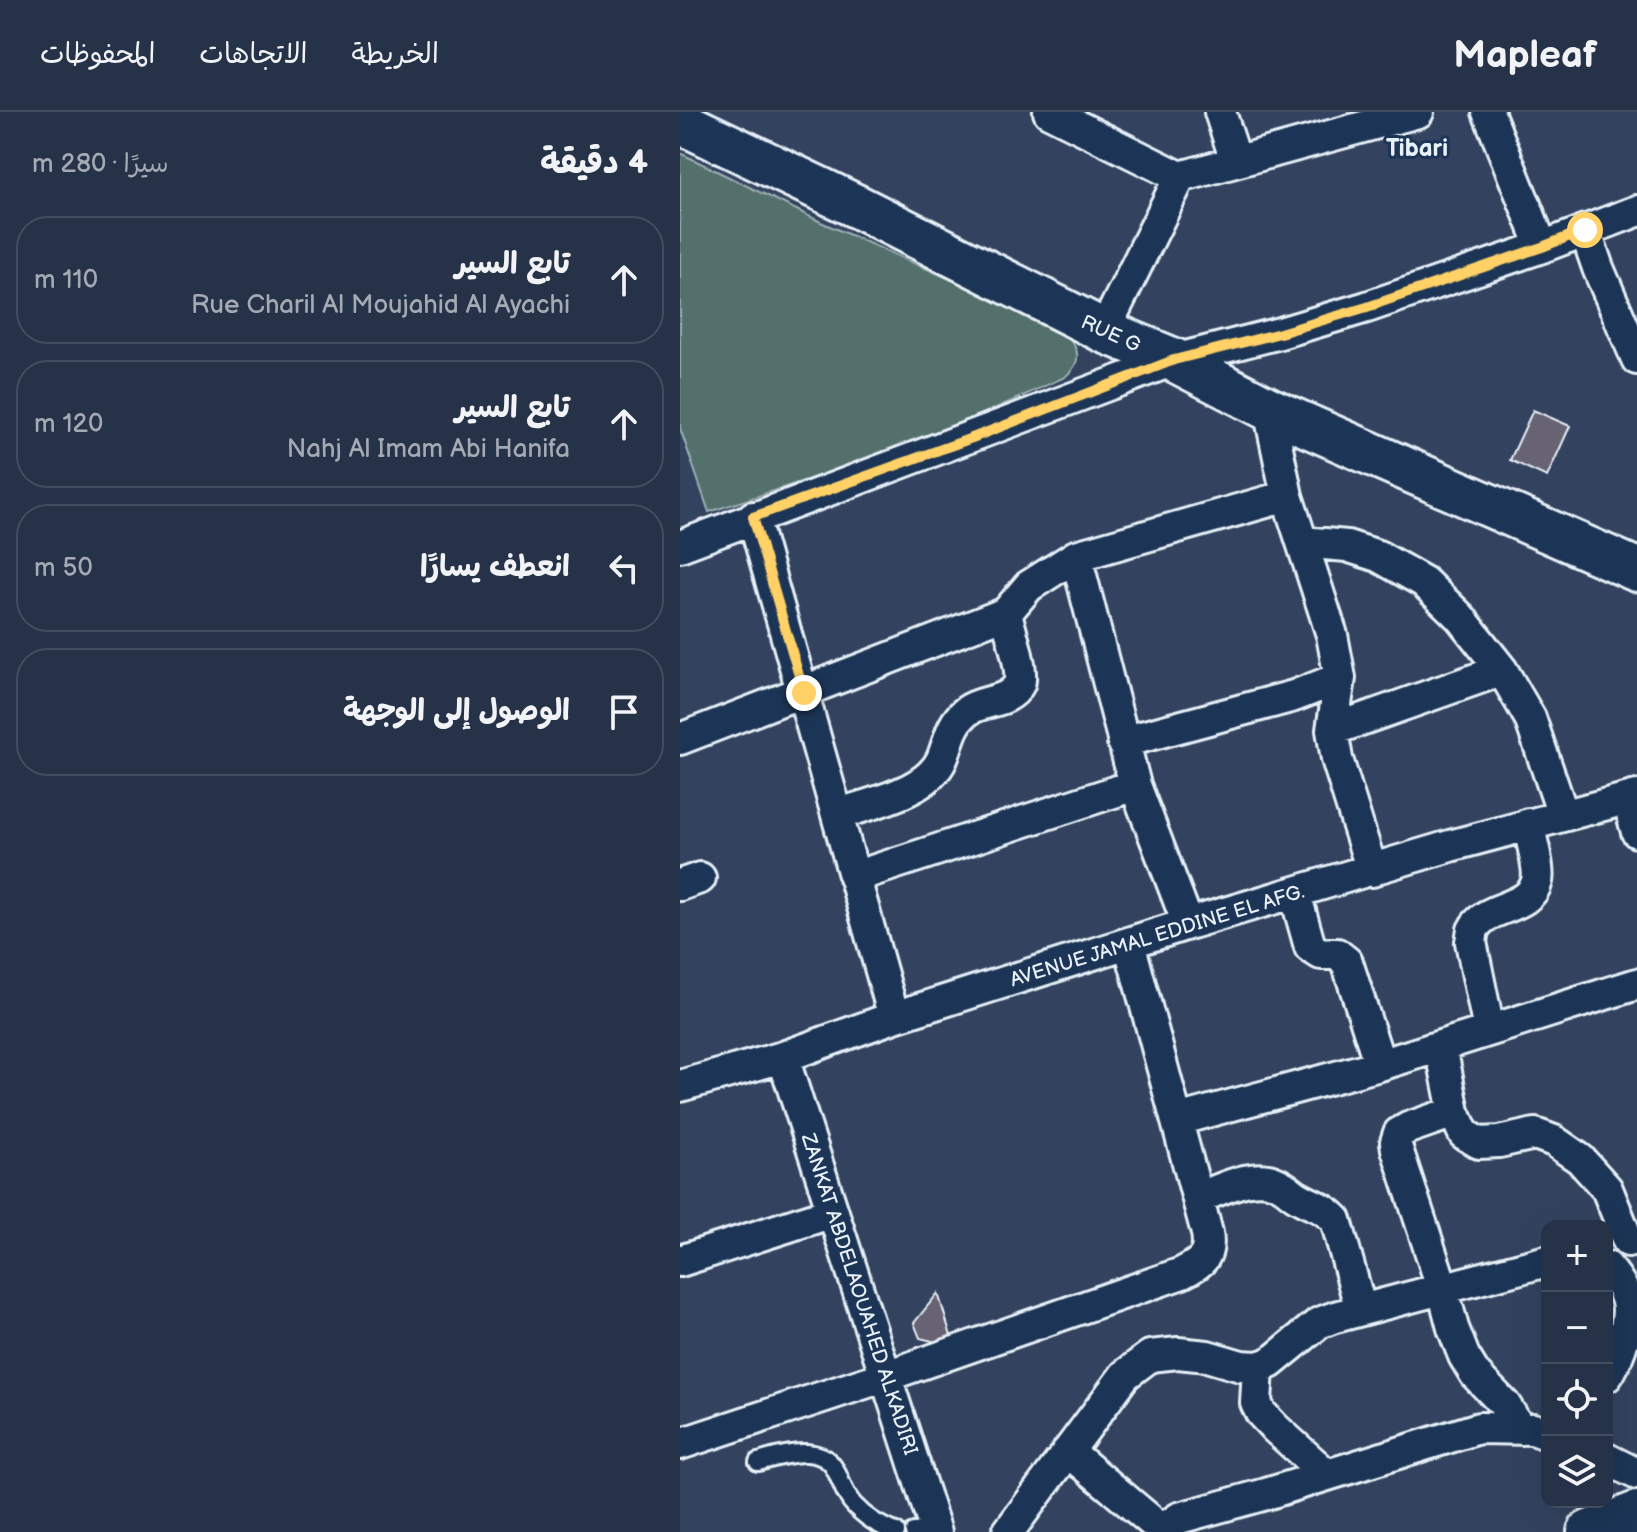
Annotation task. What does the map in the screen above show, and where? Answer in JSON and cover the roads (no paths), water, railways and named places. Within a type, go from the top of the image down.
[{"type":"street","points":[[1049,112],[1180,177],[1418,112]]},
{"type":"street","points":[[1220,112],[1236,161]]},
{"type":"street","points":[[1488,112],[1542,247]]},
{"type":"street","name":"RUE G","points":[[680,122],[860,208],[1104,331],[1174,360],[1269,409],[1636,565]]},
{"type":"street","points":[[1104,331],[1180,177]]},
{"type":"street","points":[[680,546],[1174,360],[1367,307],[1637,211]]},
{"type":"street","points":[[1585,230],[1637,359]]},
{"type":"street","points":[[1269,409],[1287,496],[1332,635],[1340,678],[1332,730],[1337,759],[1372,871]]},
{"type":"street","points":[[680,739],[1006,613],[1029,586],[1076,556],[1287,496]]},
{"type":"street","points":[[753,517],[894,1017]]},
{"type":"street","points":[[1302,542],[1347,546],[1378,556],[1424,582],[1460,617],[1502,670],[1530,718],[1563,815]]},
{"type":"street","points":[[1076,556],[1135,785],[1188,924]]},
{"type":"street","points":[[837,815],[911,789],[930,776],[941,761],[957,721],[969,709],[1008,697],[1020,683],[1021,671],[1006,613]]},
{"type":"street","points":[[1332,730],[1502,670]]},
{"type":"street","points":[[1123,742],[1294,696],[1340,678]]},
{"type":"street","points":[[854,877],[1135,785]]},
{"type":"street","points":[[1632,798],[1637,832]]},
{"type":"street","name":"AVENUE JAMAL EDDINE EL AFG.","points":[[680,1086],[783,1057],[894,1017],[1188,924],[1528,824],[1632,798]]},
{"type":"street","points":[[1489,1030],[1471,942],[1474,928],[1483,918],[1522,900],[1533,890],[1538,878],[1528,824]]},
{"type":"street","points":[[1295,893],[1310,947],[1321,954],[1337,954],[1347,962],[1380,1065]]},
{"type":"street","points":[[680,1443],[886,1376],[1199,1265],[1209,1244],[1129,943]]},
{"type":"street","points":[[1177,1120],[1441,1047],[1637,984]]},
{"type":"street","points":[[1441,1047],[1454,1112],[1464,1134],[1479,1143],[1535,1134],[1554,1141],[1580,1159],[1607,1189],[1624,1241]]},
{"type":"street","name":"ZANKAT ABDELAOUAHED ALKADIRI","points":[[783,1057],[886,1376],[928,1531]]},
{"type":"street","points":[[1454,1112],[1408,1128],[1399,1133],[1396,1142],[1464,1356],[1475,1374],[1534,1432]]},
{"type":"street","points":[[1198,1198],[1264,1179],[1277,1182],[1296,1196],[1327,1210],[1336,1220],[1361,1310]]},
{"type":"street","points":[[680,1261],[833,1212]]},
{"type":"street","points":[[1008,1532],[1125,1375],[1150,1356],[1178,1353],[1258,1367],[1270,1363],[1319,1323],[1541,1263]]},
{"type":"street","points":[[1613,1276],[1625,1294],[1630,1313],[1613,1367]]},
{"type":"street","points":[[1258,1367],[1256,1403],[1261,1413],[1327,1475]]},
{"type":"street","points":[[1068,1451],[1161,1531],[1179,1518],[1479,1428],[1534,1432]]},
{"type":"street","points":[[1613,1462],[1637,1474]]},
{"type":"street","points":[[1589,1532],[1637,1513]]},
{"type":"lane","points":[[758,1462],[795,1453],[823,1456],[836,1467],[852,1503],[874,1521],[896,1532]]},
{"type":"district","name":"Tibari","points":[[1417,148]]}]
